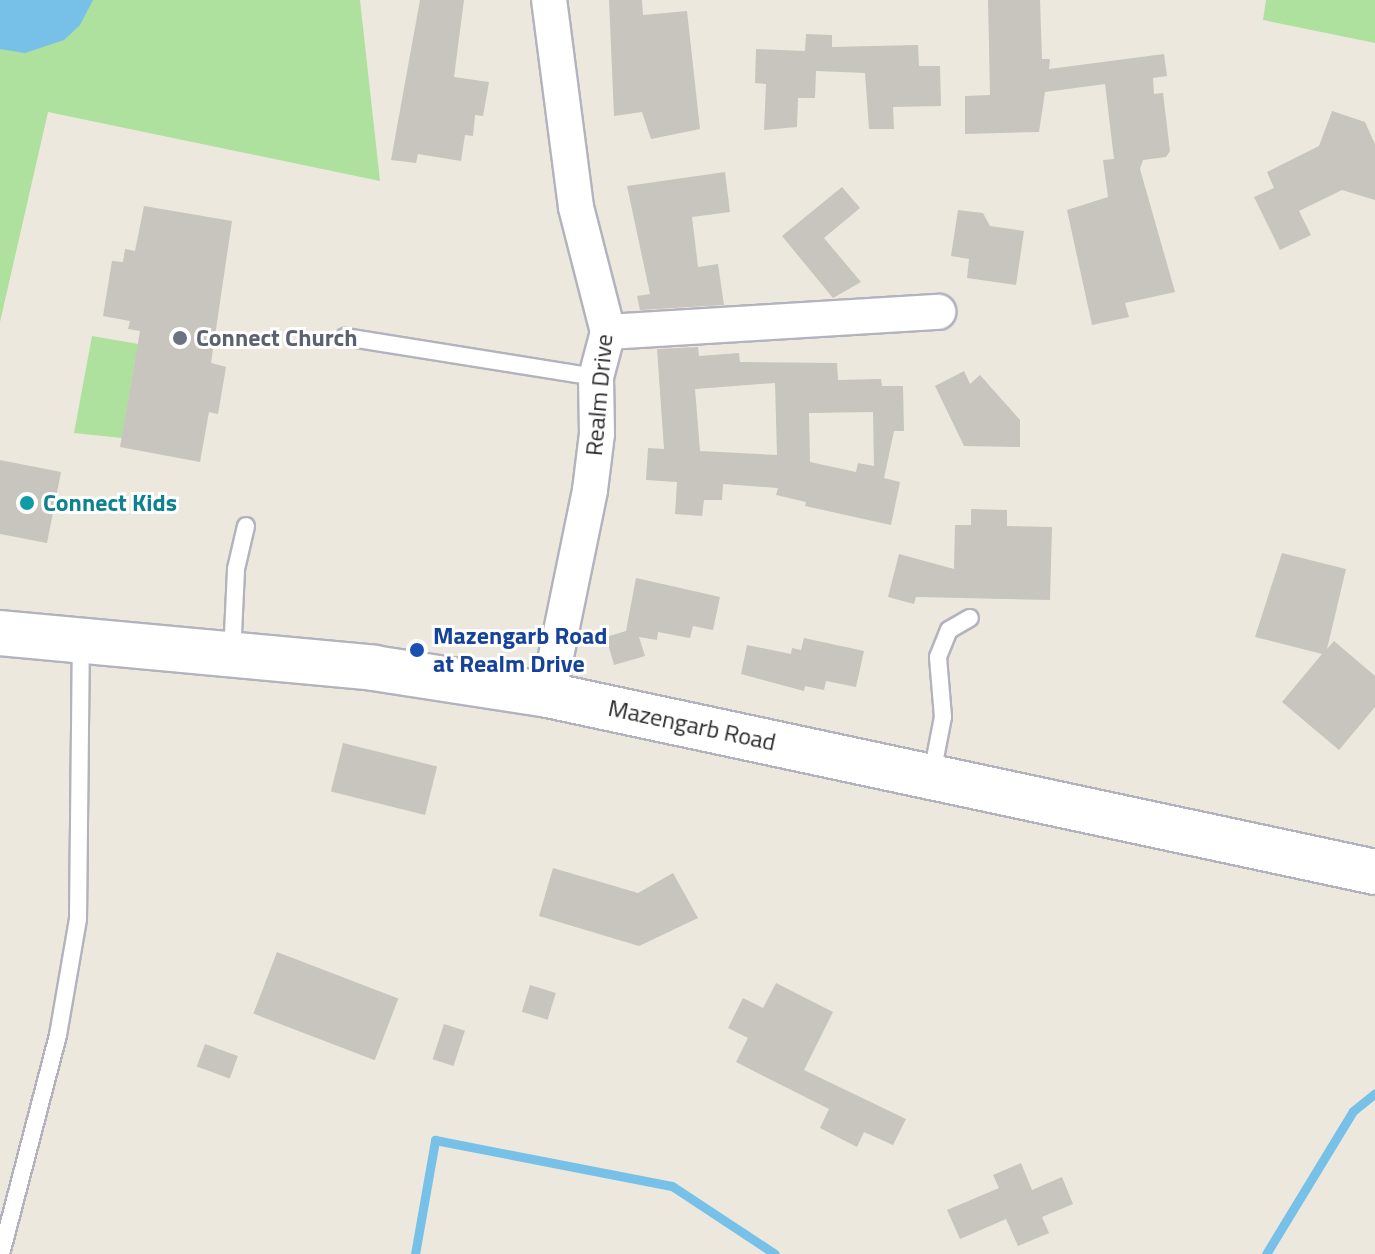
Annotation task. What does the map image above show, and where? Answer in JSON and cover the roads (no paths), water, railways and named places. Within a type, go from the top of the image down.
[{"type":"main road","name":"Mazengarb Road","points":[[0,633],[374,668],[548,695],[1375,872]]},
{"type":"street","name":"Realm Drive","points":[[548,695],[590,490],[597,434],[596,377],[608,332],[576,207],[549,0]]},
{"type":"street","points":[[608,332],[938,312]]},
{"type":"lane","points":[[345,337],[596,377]]},
{"type":"lane","points":[[232,656],[236,569],[246,526]]},
{"type":"lane","points":[[932,775],[943,717],[938,657],[949,630],[970,618]]},
{"type":"lane","points":[[1,1254],[58,1035],[78,919],[81,641]]},
{"type":"water","points":[[0,0],[93,0],[80,25],[64,40],[25,53],[0,49]]},
{"type":"waterway","points":[[1266,1254],[1353,1111],[1375,1093]]},
{"type":"waterway","points":[[415,1254],[435,1140],[672,1186],[775,1254]]},
{"type":"place","name":"Connect Church","points":[[180,338]]},
{"type":"place","name":"Connect Kids","points":[[27,503]]},
{"type":"place","name":"Mazengarb Road at Realm Drive","points":[[417,650]]}]
